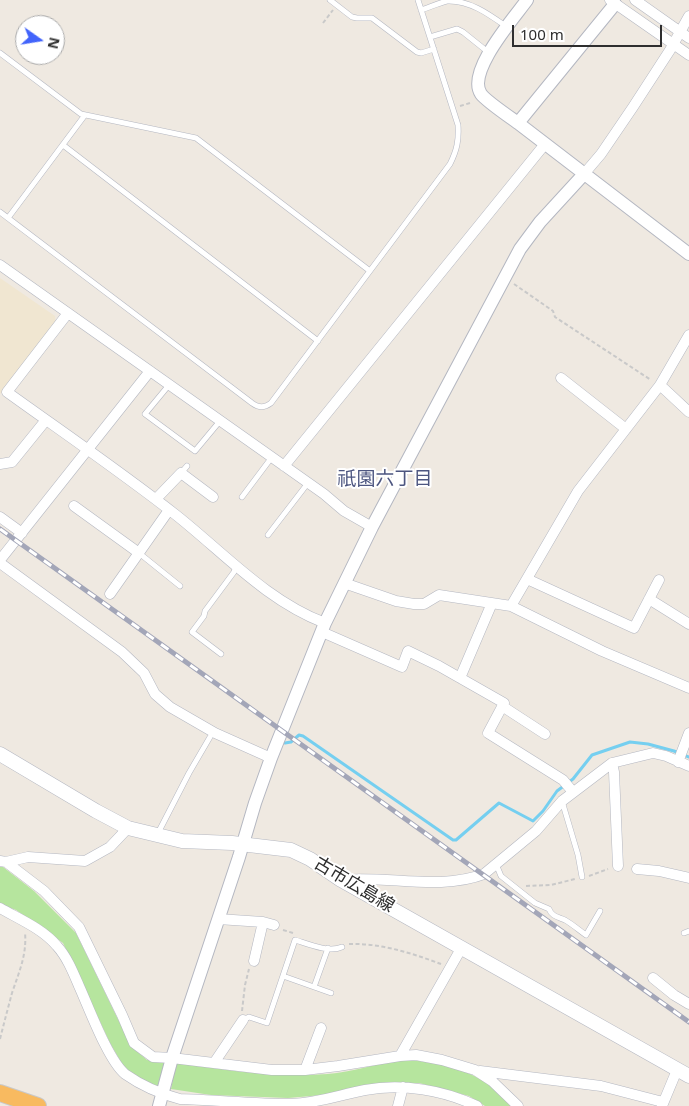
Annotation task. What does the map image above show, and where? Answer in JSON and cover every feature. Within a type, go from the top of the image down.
[{"type":"highway","points":[[0,1093],[38,1106]]},
{"type":"main road","name":"古市広島線","points":[[0,754],[96,812],[128,828],[182,841],[243,844],[291,850],[310,858],[341,880],[683,1073]]},
{"type":"street","points":[[527,0],[489,53],[482,67],[478,81],[481,94],[689,254]]},
{"type":"street","points":[[635,0],[685,35]]},
{"type":"street","points":[[518,123],[613,2],[689,55]]},
{"type":"street","points":[[161,1100],[172,1058],[271,758],[323,628],[344,583],[520,249],[540,222],[601,154],[673,44],[685,35],[689,16]]},
{"type":"street","points":[[284,466],[546,144]]},
{"type":"street","points":[[0,265],[308,482],[344,511],[372,528]]},
{"type":"street","points":[[68,313],[7,392],[156,499],[268,593],[323,628],[402,667],[408,651],[504,703],[488,733],[563,780],[573,792]]},
{"type":"street","points":[[512,606],[578,492],[659,385],[689,335]]},
{"type":"street","points":[[150,371],[0,562],[122,652],[144,673],[155,694],[170,708],[215,733],[271,758]]},
{"type":"street","points":[[561,378],[626,429]]},
{"type":"street","points":[[659,385],[689,412]]},
{"type":"street","points":[[0,464],[12,462],[46,420]]},
{"type":"street","points":[[156,499],[184,470],[213,497]]},
{"type":"street","points":[[74,506],[139,553]]},
{"type":"street","points":[[110,594],[169,510]]},
{"type":"street","points":[[0,517],[22,532]]},
{"type":"street","points":[[527,579],[634,628],[659,580]]},
{"type":"street","points":[[344,583],[396,601],[414,604],[424,604],[439,596],[512,606],[602,651],[689,688]]},
{"type":"street","points":[[649,599],[689,624]]},
{"type":"street","points":[[460,678],[492,603]]},
{"type":"street","points":[[502,706],[546,734]]},
{"type":"street","points":[[678,762],[689,733]]},
{"type":"street","points":[[341,880],[362,878],[392,882],[454,881],[474,878],[484,874],[536,831],[562,801],[612,763],[653,753],[689,766]]},
{"type":"street","points":[[612,763],[618,866]]},
{"type":"street","points":[[3,861],[28,858],[85,861],[110,847],[128,828]]},
{"type":"street","points":[[3,861],[44,891],[79,927],[134,1043],[153,1057],[272,1070],[305,1070],[416,1055],[442,1060],[475,1070],[601,1086],[663,1104],[683,1073]]},
{"type":"street","points":[[637,869],[659,871],[689,878]]},
{"type":"street","points":[[0,908],[57,945],[70,966],[105,1046],[124,1072],[148,1087],[161,1100],[180,1099],[291,1104],[325,1101],[366,1090],[403,1087],[465,1100],[477,1106]]},
{"type":"street","points":[[218,919],[263,922],[274,925]]},
{"type":"street","points":[[254,961],[263,922]]},
{"type":"street","points":[[400,1056],[462,947]]},
{"type":"street","points":[[653,978],[689,1004]]},
{"type":"street","points":[[214,1063],[242,1020]]},
{"type":"street","points":[[305,1070],[321,1028]]},
{"type":"street","points":[[475,1070],[492,1080],[518,1106]]},
{"type":"street","points":[[398,1106],[403,1087]]},
{"type":"lane","points":[[330,0],[352,17],[372,18],[417,52],[420,53],[434,49]]},
{"type":"lane","points":[[0,212],[258,407],[265,407],[271,403],[318,341],[450,164],[456,152],[459,140],[458,125],[418,0]]},
{"type":"lane","points":[[421,10],[448,1],[468,3],[479,8],[507,27]]},
{"type":"lane","points":[[430,37],[457,29],[489,53]]},
{"type":"lane","points":[[0,53],[81,114],[196,138],[370,271]]},
{"type":"lane","points":[[8,218],[85,115]]},
{"type":"lane","points":[[63,145],[318,341]]},
{"type":"lane","points":[[169,385],[145,414],[196,451],[220,421]]},
{"type":"lane","points":[[242,497],[272,457]]},
{"type":"lane","points":[[268,535],[308,482]]},
{"type":"lane","points":[[139,553],[180,586]]},
{"type":"lane","points":[[222,654],[192,632],[234,572],[236,566]]},
{"type":"lane","points":[[157,835],[210,737]]},
{"type":"lane","points":[[562,801],[578,855],[582,877]]},
{"type":"lane","points":[[496,864],[501,876],[535,903],[549,909],[550,913],[586,935],[600,911]]},
{"type":"lane","points":[[242,1020],[249,1017],[267,1023],[295,940],[336,950],[341,946]]},
{"type":"lane","points":[[314,987],[328,948]]},
{"type":"lane","points":[[283,976],[331,993]]},
{"type":"path","points":[[508,280],[553,311],[555,317],[659,385]]},
{"type":"path","points":[[0,1039],[26,950],[24,922]]},
{"type":"path","points":[[274,925],[276,929],[294,933]]},
{"type":"path","points":[[341,946],[375,944],[450,968]]},
{"type":"path","points":[[242,1020],[242,1000],[245,985],[254,961]]},
{"type":"shaded area","points":[[0,278],[55,316],[56,324],[0,394]]},
{"type":"green space","points":[[0,867],[3,867],[34,891],[76,933],[131,1046],[147,1060],[165,1062],[157,1088],[125,1069],[110,1043],[63,943],[16,910],[0,904]]},
{"type":"green space","points":[[400,1059],[415,1060],[461,1070],[489,1084],[511,1106],[485,1106],[469,1096],[419,1083],[379,1084],[334,1094],[288,1098],[211,1095],[171,1089],[176,1063],[252,1073],[309,1075],[346,1072]]},
{"type":"waterway","points":[[285,743],[291,742],[299,735],[303,736],[453,840],[456,840],[499,803],[533,821],[543,811],[557,791],[573,779],[592,755],[630,742],[648,744],[689,757]]},
{"type":"railway","points":[[0,529],[689,1022]]},
{"type":"district","name":"祇園六丁目","points":[[385,480]]}]
